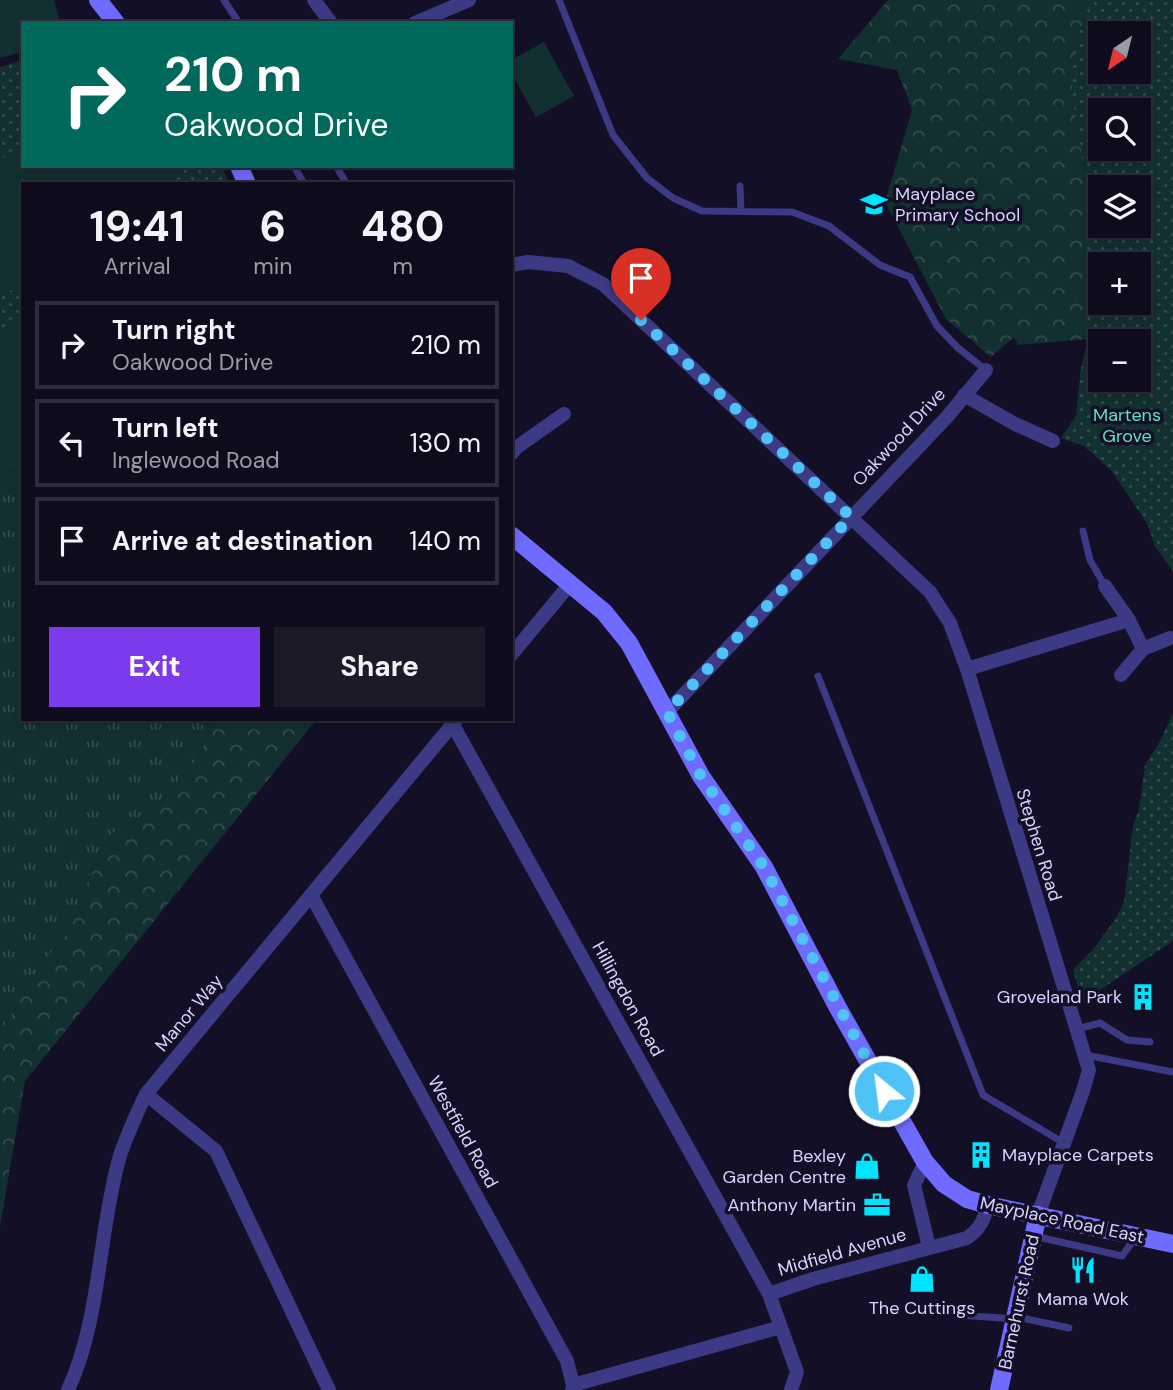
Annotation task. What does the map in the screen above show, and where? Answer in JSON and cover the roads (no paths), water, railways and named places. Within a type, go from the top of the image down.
[{"type":"street","points":[[98,0],[114,21]]},
{"type":"street","points":[[314,0],[330,21]]},
{"type":"street","points":[[420,21],[469,0]]},
{"type":"street","name":"Stephen Road","points":[[513,265],[528,262],[568,266],[603,284],[930,592],[950,623],[967,669],[1089,1070],[1038,1215]]},
{"type":"street","name":"Oakwood Drive","points":[[667,712],[947,417],[986,370]]},
{"type":"street","points":[[964,395],[1015,424],[1053,441]]},
{"type":"street","points":[[513,452],[564,414]]},
{"type":"street","name":"Mayplace Road East","points":[[513,537],[604,612],[629,643],[701,776],[764,867],[838,1008],[925,1162],[944,1184],[967,1199],[988,1205],[1173,1244]]},
{"type":"street","points":[[513,653],[571,583]]},
{"type":"street","points":[[1105,586],[1129,620],[1143,649]]},
{"type":"street","points":[[967,669],[1129,620]]},
{"type":"street","points":[[1121,675],[1143,649],[1170,638]]},
{"type":"street","name":"Manor Way","points":[[68,1390],[88,1332],[119,1159],[146,1094],[455,722]]},
{"type":"street","name":"Hillingdon Road","points":[[455,722],[769,1294]]},
{"type":"street","name":"Westfield Road","points":[[311,895],[567,1361],[572,1387]]},
{"type":"street","points":[[146,1094],[216,1150],[328,1390]]},
{"type":"street","points":[[925,1162],[914,1185],[929,1247]]},
{"type":"street","name":"Midfield Avenue","points":[[781,1326],[769,1294],[813,1279],[967,1238],[976,1232],[984,1221],[988,1205]]},
{"type":"street","name":"Barnehurst Road","points":[[999,1390],[1038,1215]]},
{"type":"street","points":[[572,1387],[781,1326],[797,1372],[791,1390]]},
{"type":"lane","points":[[224,0],[238,21]]},
{"type":"lane","points":[[559,0],[613,135],[647,178],[673,198],[702,211],[792,212],[829,226],[880,265],[910,277],[937,326],[958,348],[986,370]]},
{"type":"lane","points":[[740,186],[740,211]]},
{"type":"lane","points":[[1083,531],[1090,560],[1105,586]]},
{"type":"lane","points":[[818,676],[983,1095],[1065,1143]]},
{"type":"lane","points":[[1076,1029],[1100,1023],[1127,1040],[1150,1042]]},
{"type":"lane","points":[[1085,1055],[1173,1072]]},
{"type":"lane","points":[[1033,1236],[1126,1257],[1136,1236]]},
{"type":"lane","points":[[959,1315],[1016,1318],[1069,1328]]},
{"type":"place","name":"Mayplace Primary School","points":[[874,204]]},
{"type":"place","name":"Groveland Park","points":[[1143,997]]},
{"type":"place","name":"Mayplace Carpets","points":[[981,1155]]},
{"type":"place","name":"Bexley Garden Centre","points":[[867,1166]]},
{"type":"place","name":"Anthony Martin","points":[[877,1205]]},
{"type":"place","name":"Mama Wok","points":[[1083,1270]]},
{"type":"place","name":"The Cuttings","points":[[922,1279]]},
{"type":"park label","name":"Martens Grove","points":[[1127,425]]}]
